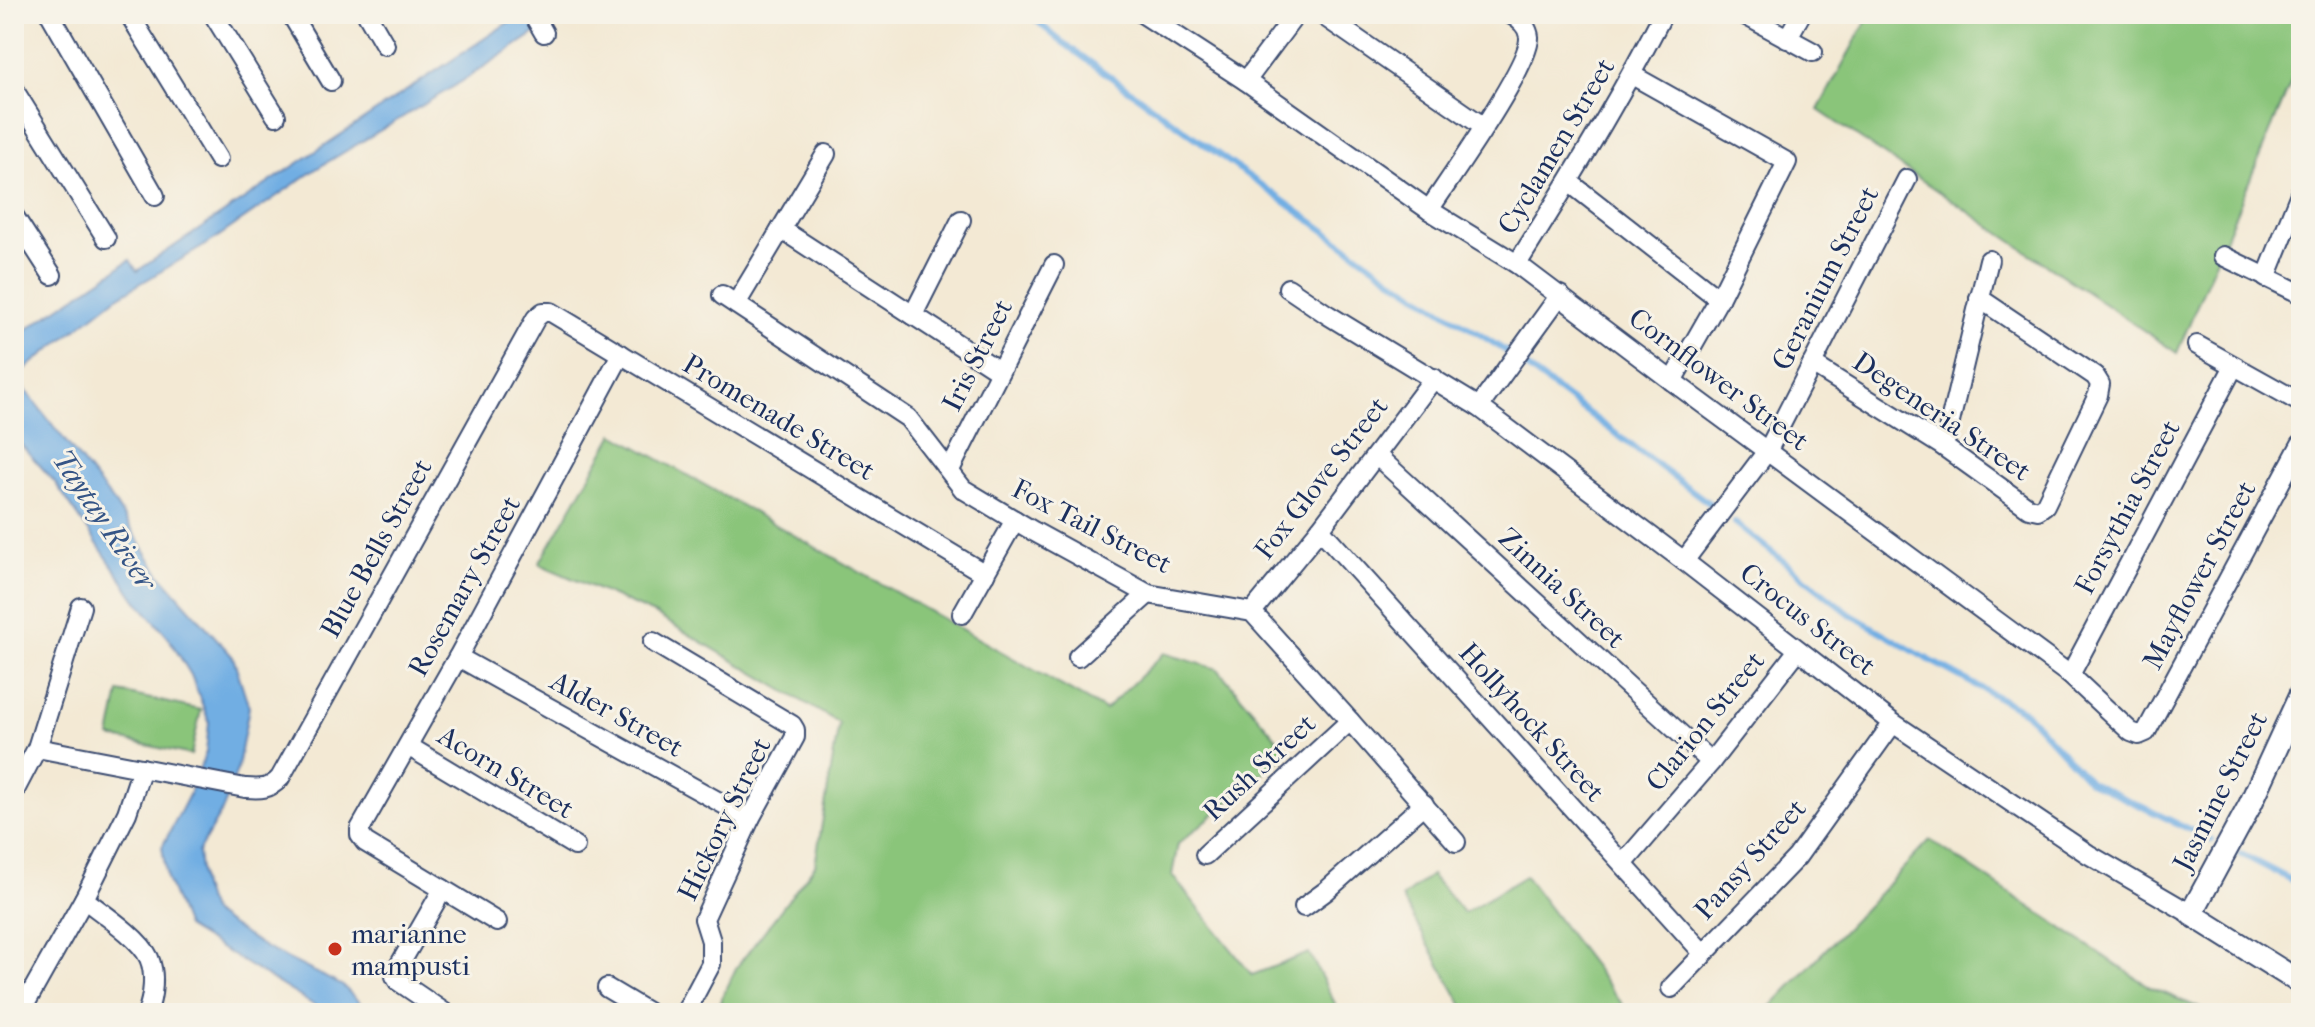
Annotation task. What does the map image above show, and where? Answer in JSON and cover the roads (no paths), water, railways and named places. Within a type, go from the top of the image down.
[{"type":"street","points":[[50,14],[155,196]]},
{"type":"street","points":[[129,14],[218,159]]},
{"type":"street","points":[[213,14],[276,116]]},
{"type":"street","points":[[291,14],[331,81]]},
{"type":"street","points":[[367,14],[385,45]]},
{"type":"street","points":[[1246,81],[1296,14]]},
{"type":"street","points":[[1321,14],[1484,127]]},
{"type":"street","points":[[1429,210],[1484,127],[1527,52],[1529,35],[1521,21],[1510,14]]},
{"type":"street","name":"Cyclamen Street","points":[[1517,264],[1632,75],[1663,14]]},
{"type":"street","points":[[1743,14],[1813,52]]},
{"type":"street","points":[[1787,39],[1801,14]]},
{"type":"street","name":"Cornflower Street","points":[[1147,15],[1429,210],[1517,264],[2070,675],[2131,732],[2139,735],[2146,732]]},
{"type":"street","points":[[1632,75],[1787,162],[1719,299],[1672,381]]},
{"type":"street","points":[[14,90],[106,238]]},
{"type":"street","points":[[826,154],[781,229],[999,371]]},
{"type":"street","name":"Geranium Street","points":[[1684,561],[1768,450],[1907,179]]},
{"type":"street","points":[[1569,182],[1719,299]]},
{"type":"street","points":[[2266,278],[2301,191]]},
{"type":"street","points":[[14,216],[52,275]]},
{"type":"street","points":[[913,315],[961,220]]},
{"type":"street","name":"Fox Tail Street","points":[[781,229],[729,299],[908,418],[963,489],[1148,594],[1252,612]]},
{"type":"street","points":[[2223,256],[2301,294]]},
{"type":"street","points":[[1944,447],[1989,260]]},
{"type":"street","name":"Iris Street","points":[[950,470],[1054,265]]},
{"type":"street","name":"Crocus Street","points":[[1288,288],[1479,407],[1893,723],[2088,854],[2301,983]]},
{"type":"street","points":[[1479,407],[1560,295]]},
{"type":"street","name":"Degeneria Street","points":[[1812,364],[1944,447],[2029,508],[2038,510],[2045,505],[2098,395],[2100,384],[2095,376],[1979,298]]},
{"type":"street","name":"Promenade Street","points":[[543,312],[551,312],[985,574]]},
{"type":"street","name":"Blue Bells Street","points":[[142,768],[245,788],[273,786],[536,318],[543,312]]},
{"type":"street","points":[[2197,345],[2301,403]]},
{"type":"street","name":"Rosemary Street","points":[[443,889],[365,842],[360,829],[458,657],[621,354]]},
{"type":"street","name":"Forsythia Street","points":[[2070,675],[2234,366]]},
{"type":"street","name":"Fox Glove Street","points":[[1252,612],[1320,529],[1434,378]]},
{"type":"street","name":"Mayflower Street","points":[[2146,732],[2301,444]]},
{"type":"street","name":"Zinnia Street","points":[[1376,455],[1711,762]]},
{"type":"street","points":[[962,614],[1015,520]]},
{"type":"street","name":"Hollyhock Street","points":[[1320,529],[1703,953]]},
{"type":"street","points":[[1078,657],[1148,594]]},
{"type":"street","points":[[14,792],[37,748],[81,607]]},
{"type":"street","points":[[1252,612],[1456,842]]},
{"type":"street","name":"Hickory Street","points":[[653,642],[792,725],[795,730],[795,737],[750,819],[704,919],[711,941],[711,964],[685,1013]]},
{"type":"street","name":"Clarion Street","points":[[1623,864],[1711,762],[1798,650]]},
{"type":"street","name":"Alder Street","points":[[458,657],[750,819]]},
{"type":"street","name":"Jasmine Street","points":[[2191,914],[2250,805],[2301,694]]},
{"type":"street","name":"Rush Street","points":[[1205,855],[1350,721]]},
{"type":"street","name":"Pansy Street","points":[[1671,988],[1797,857],[1893,723]]},
{"type":"street","name":"Acorn Street","points":[[408,746],[575,846]]},
{"type":"street","points":[[20,1013],[84,899],[127,813],[142,768],[37,748]]},
{"type":"street","points":[[1304,907],[1424,804]]},
{"type":"street","points":[[445,1013],[398,981],[396,971],[443,889],[497,922]]},
{"type":"street","points":[[84,899],[132,937],[149,958],[153,981],[147,1013]]},
{"type":"street","points":[[607,988],[649,1013]]},
{"type":"water","name":"Taytay River","points":[[521,14],[564,14],[461,82],[316,169],[209,243],[116,298],[15,377],[116,505],[161,576],[233,657],[249,707],[238,767],[223,809],[198,852],[202,888],[212,913],[266,948],[343,986],[370,1013],[327,1013],[186,927],[167,879],[162,847],[189,795],[206,752],[209,722],[191,675],[168,637],[136,600],[54,481],[14,437],[14,338],[130,260],[137,271]]},
{"type":"waterway","points":[[1029,14],[1058,39],[1392,279],[1509,353]]},
{"type":"waterway","points":[[1526,367],[1713,506]]},
{"type":"waterway","points":[[1734,522],[1850,614],[2025,712],[2090,782],[2212,840]]},
{"type":"waterway","points":[[2241,854],[2301,885]]},
{"type":"place","name":"marianne mampusti","points":[[335,949]]}]
